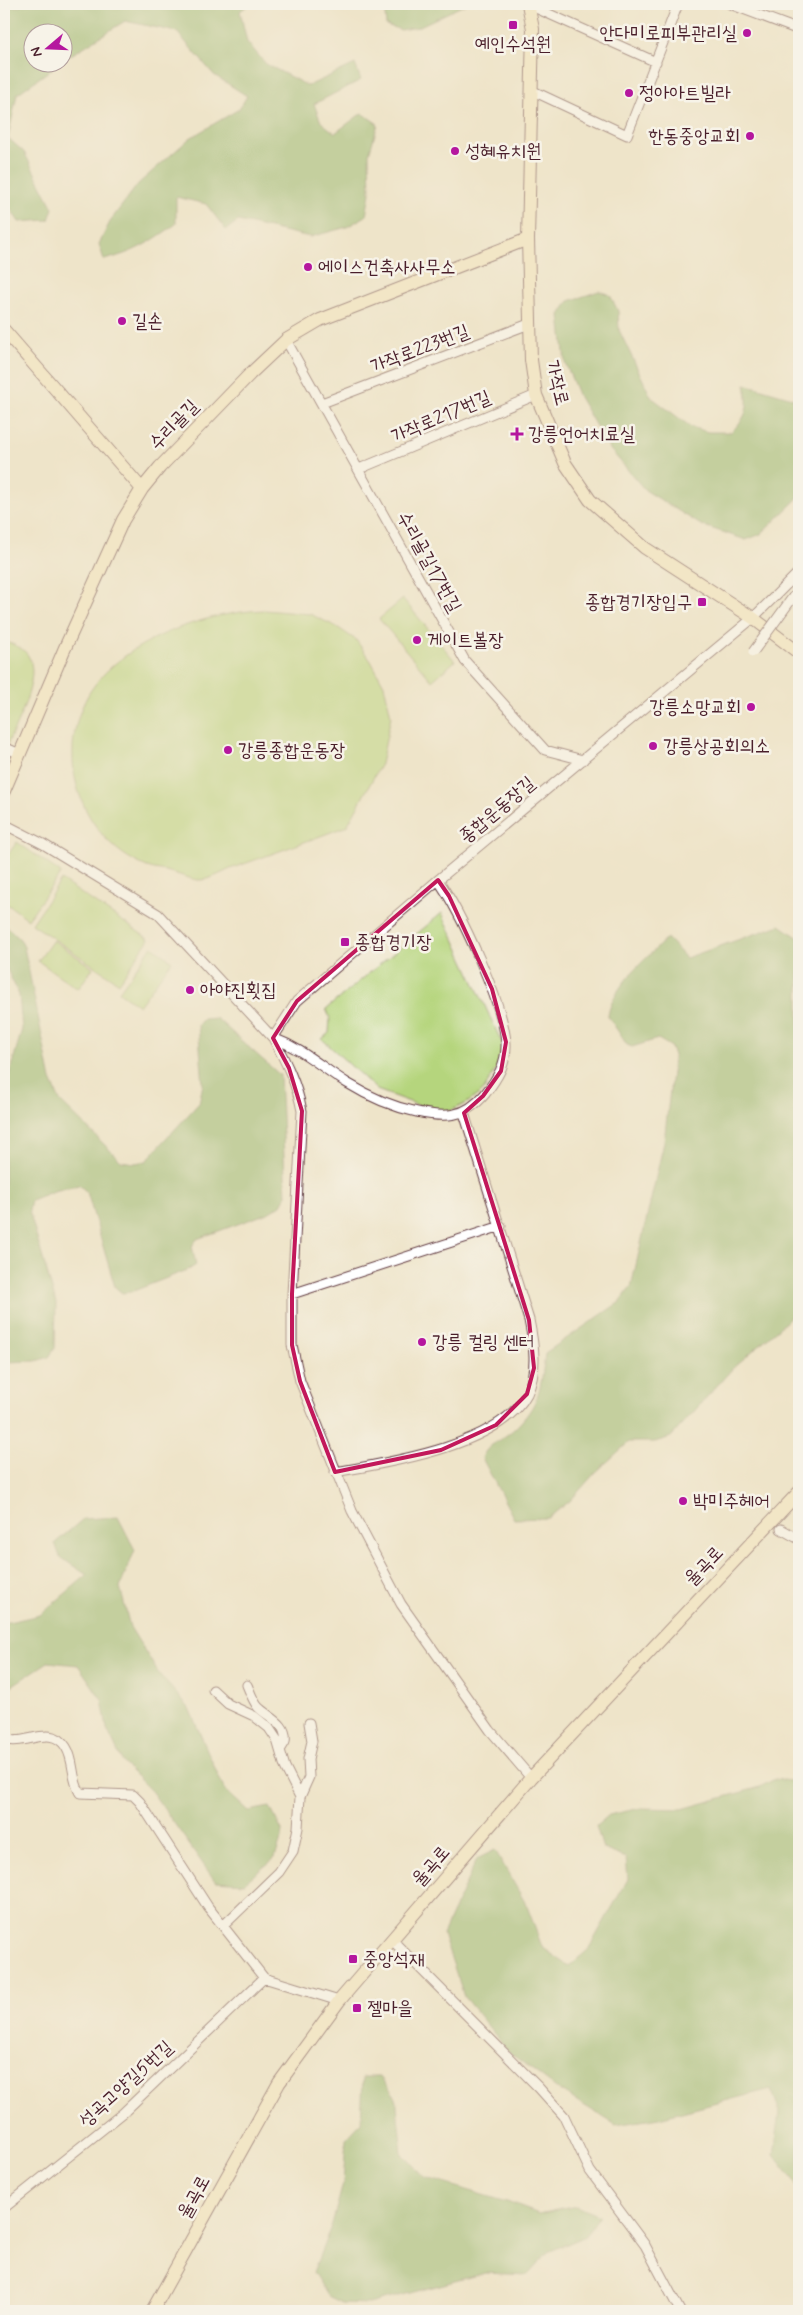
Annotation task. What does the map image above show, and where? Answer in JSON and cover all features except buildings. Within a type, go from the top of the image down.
[{"type":"street","points":[[533,92],[626,135],[678,4]]},
{"type":"street","points":[[730,4],[799,30]]},
{"type":"street","points":[[529,5],[656,62]]},
{"type":"street","name":"가작로","points":[[529,5],[533,29],[528,239],[529,324],[531,360],[536,394],[565,463],[590,500],[645,548],[752,618],[799,653]]},
{"type":"street","name":"수리골길","points":[[4,791],[123,520],[142,488],[160,467],[250,374],[286,340],[320,320],[528,239]]},
{"type":"street","name":"가작로223번길","points":[[322,403],[529,324]]},
{"type":"street","points":[[4,330],[142,488]]},
{"type":"street","name":"수리골길17번길","points":[[286,340],[465,661],[545,750],[583,760]]},
{"type":"street","name":"가작로217번길","points":[[358,468],[536,394]]},
{"type":"street","name":"종합운동장길","points":[[273,1038],[297,1001],[438,880],[752,618],[799,572]]},
{"type":"street","points":[[753,652],[796,595]]},
{"type":"street","points":[[4,747],[20,754]]},
{"type":"street","points":[[4,824],[43,844],[158,914],[273,1038],[298,1090],[302,1111],[292,1294],[292,1345],[300,1381],[352,1511],[401,1604],[490,1730],[535,1782]]},
{"type":"street","points":[[273,1038],[309,1055],[347,1083],[397,1107],[435,1115],[453,1116],[464,1113],[483,1096],[500,1071],[506,1042],[492,989],[450,896],[438,880]]},
{"type":"street","points":[[335,1472],[418,1457],[441,1450],[496,1425],[516,1410],[527,1394],[534,1368],[534,1345],[529,1320],[464,1113]]},
{"type":"street","points":[[292,1294],[501,1226]]},
{"type":"street","name":"율곡로","points":[[152,2311],[279,2083],[339,2001],[392,1940],[799,1492]]},
{"type":"street","points":[[781,1529],[799,1539]]},
{"type":"street","points":[[247,1685],[256,1705],[277,1720],[284,1729],[286,1742],[280,1750]]},
{"type":"street","points":[[213,1690],[228,1704],[254,1716],[269,1728],[277,1740],[285,1767],[300,1797]]},
{"type":"street","points":[[223,1926],[279,1872],[293,1851],[298,1828],[300,1797],[309,1777],[308,1759],[312,1741],[309,1723]]},
{"type":"street","points":[[4,1739],[17,1741],[44,1735],[55,1736],[68,1749],[76,1786],[80,1793],[133,1795],[140,1802],[208,1907],[264,1978],[339,2001]]},
{"type":"street","points":[[392,1940],[539,2088],[564,2116],[590,2171],[645,2244],[680,2311]]},
{"type":"street","name":"성곡고양길5번길","points":[[4,2208],[123,2113],[264,1978]]},
{"type":"highlighted area","points":[[438,880],[449,896],[492,989],[506,1042],[501,1071],[483,1096],[464,1113],[529,1320],[534,1368],[527,1394],[496,1425],[441,1450],[335,1472],[300,1381],[292,1345],[292,1294],[302,1111],[289,1068],[273,1038],[297,1001]]},
{"type":"green space","points":[[26,4],[250,4],[240,11],[247,42],[266,64],[308,86],[355,64],[361,80],[314,104],[321,122],[335,133],[362,113],[378,124],[369,154],[370,193],[366,216],[347,227],[310,237],[238,221],[226,230],[206,204],[176,197],[176,224],[142,246],[104,260],[99,244],[111,220],[138,184],[190,138],[239,109],[247,96],[214,75],[177,32],[125,21],[72,54],[72,22],[22,22],[22,72],[48,72],[17,94],[8,138],[24,152],[53,208],[49,220],[19,222],[4,199],[4,7]]},
{"type":"green space","points":[[384,4],[466,4],[418,27],[401,30],[386,25]]},
{"type":"green space","points":[[599,291],[610,295],[618,311],[619,330],[651,397],[691,427],[708,432],[731,432],[741,421],[746,410],[745,384],[799,400],[799,497],[761,534],[746,540],[701,525],[645,490],[608,447],[579,397],[565,362],[560,315],[569,301]]},
{"type":"green space","name":"게이트볼장","points":[[403,599],[455,661],[432,681],[379,619]]},
{"type":"green space","name":"강릉종합운동장","points":[[264,610],[310,614],[337,627],[356,640],[371,661],[384,685],[391,716],[381,764],[347,826],[202,880],[147,867],[123,854],[104,836],[89,815],[78,791],[73,766],[74,740],[79,714],[91,690],[106,672],[145,643],[168,632],[218,616]]},
{"type":"green space","points":[[4,641],[20,648],[27,654],[31,664],[32,676],[30,689],[20,717],[4,752]]},
{"type":"green space","points":[[17,842],[61,873],[28,919],[4,902],[4,860]]},
{"type":"green space","points":[[61,880],[149,939],[119,983],[32,924]]},
{"type":"green space","points":[[442,913],[503,1045],[496,1069],[483,1091],[467,1103],[450,1111],[418,1105],[377,1090],[322,1039],[329,1033],[330,1018],[326,1009]]},
{"type":"green space","points":[[4,924],[20,939],[24,947],[51,1080],[60,1101],[121,1161],[135,1163],[146,1161],[199,1103],[203,1084],[198,1025],[203,1019],[216,1018],[280,1075],[286,1196],[281,1205],[268,1213],[197,1239],[192,1246],[196,1265],[190,1269],[131,1292],[122,1293],[115,1287],[87,1192],[79,1185],[54,1191],[31,1200],[29,1211],[56,1303],[55,1348],[49,1357],[36,1361],[4,1362],[4,1093],[22,1029],[19,995],[4,963]]},
{"type":"green space","points":[[780,925],[799,938],[799,1303],[788,1320],[733,1368],[671,1437],[655,1442],[629,1442],[595,1473],[570,1501],[548,1518],[514,1519],[482,1458],[487,1449],[509,1434],[522,1421],[534,1404],[540,1386],[545,1353],[620,1302],[631,1287],[664,1142],[674,1055],[670,1046],[658,1039],[632,1047],[627,1045],[608,1016],[611,1005],[623,983],[667,938],[686,958]]},
{"type":"green space","points":[[53,940],[93,968],[78,989],[38,961]]},
{"type":"green space","points":[[152,946],[172,961],[139,1006],[119,992]]},
{"type":"green space","points":[[118,1517],[135,1550],[120,1587],[130,1627],[159,1674],[189,1708],[224,1789],[248,1811],[270,1807],[283,1833],[275,1858],[244,1883],[215,1881],[152,1792],[123,1763],[107,1729],[102,1700],[78,1665],[48,1662],[4,1691],[4,1623],[40,1615],[87,1575],[60,1557],[55,1543],[83,1519]]},
{"type":"green space","points":[[775,1779],[799,1782],[799,2193],[795,2182],[774,2155],[780,2112],[771,2089],[659,2118],[616,2125],[559,2090],[510,2053],[464,1997],[443,1934],[477,1859],[495,1850],[527,1906],[542,1947],[569,1966],[588,1950],[628,1879],[626,1858],[603,1849],[596,1826],[609,1815],[641,1808],[682,1809],[760,1787]]},
{"type":"green space","points":[[363,2077],[380,2077],[396,2097],[402,2153],[424,2177],[507,2202],[539,2214],[576,2206],[599,2216],[586,2236],[548,2252],[527,2275],[485,2273],[369,2304],[342,2303],[328,2296],[313,2272],[332,2224],[343,2184],[346,2139],[361,2123]]},
{"type":"place","name":"예인수석원","points":[[513,25]]},
{"type":"place","name":"안다미로피부관리실","points":[[747,33]]},
{"type":"place","name":"정아아트빌라","points":[[629,93]]},
{"type":"place","name":"한동중앙교회","points":[[750,136]]},
{"type":"place","name":"성혜유치원","points":[[455,151]]},
{"type":"place","name":"에이스건축사사무소","points":[[308,267]]},
{"type":"place","name":"길손","points":[[122,321]]},
{"type":"place","name":"강릉언어치료실","points":[[517,434]]},
{"type":"place","name":"종합경기장입구","points":[[702,602]]},
{"type":"place","name":"게이트볼장","points":[[417,640]]},
{"type":"place","name":"강릉소망교회","points":[[751,707]]},
{"type":"place","name":"강릉상공회의소","points":[[653,746]]},
{"type":"place","name":"강릉종합운동장","points":[[228,750]]},
{"type":"place","name":"종합경기장","points":[[345,942]]},
{"type":"place","name":"아야진횟집","points":[[190,990]]},
{"type":"place","name":"강릉 컬링 센터","points":[[422,1342]]},
{"type":"place","name":"박미주헤어","points":[[683,1501]]},
{"type":"place","name":"중앙석재","points":[[353,1959]]},
{"type":"place","name":"젤마을","points":[[357,2008]]}]
